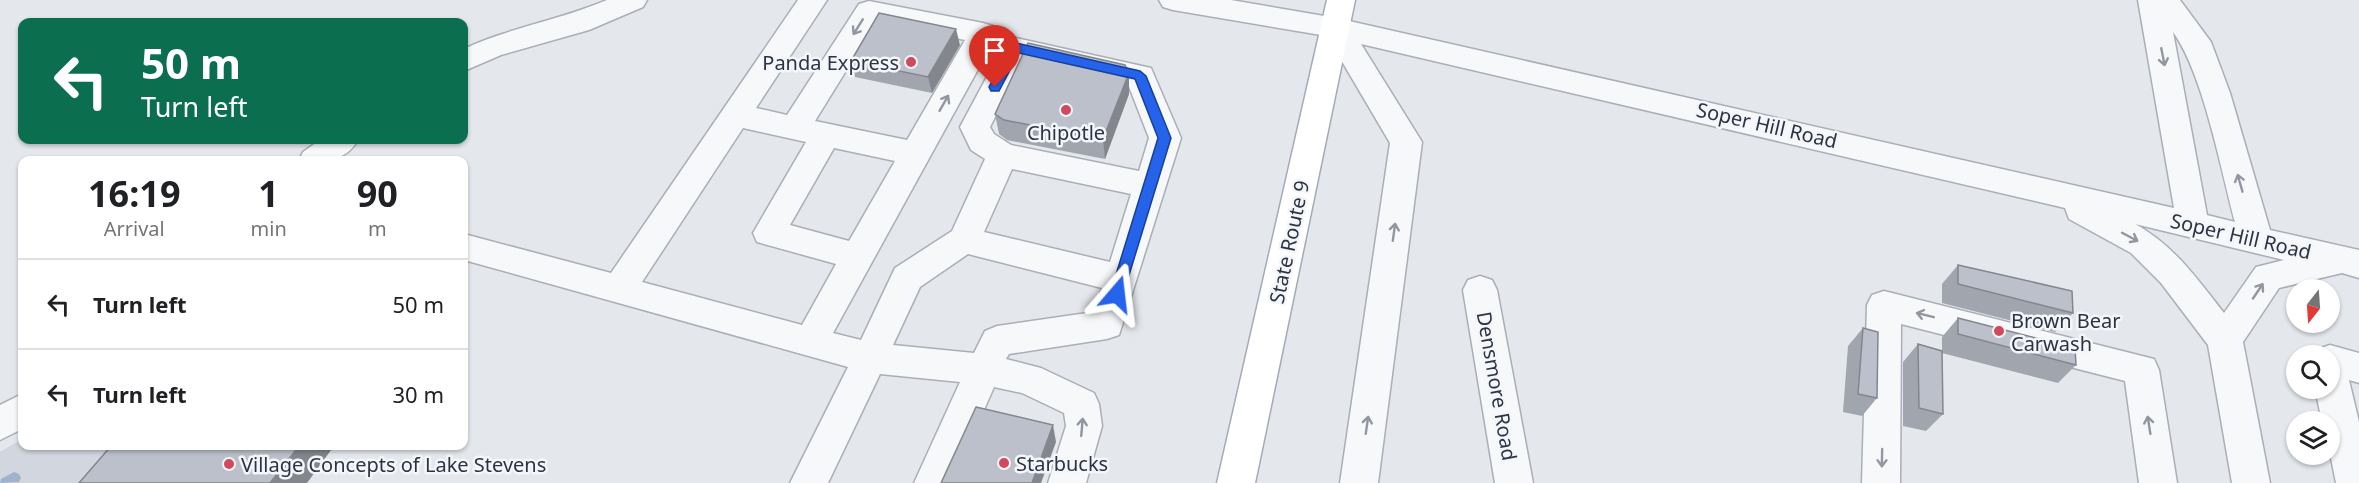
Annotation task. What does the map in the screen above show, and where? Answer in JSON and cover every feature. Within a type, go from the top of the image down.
[{"type":"main road","name":"State Route 9","points":[[1236,483],[1338,14]]},
{"type":"street","points":[[468,59],[491,48],[579,22],[633,0]]},
{"type":"street","points":[[618,290],[813,0]]},
{"type":"street","name":"Soper Hill Road","points":[[1173,0],[1338,14],[1680,105],[2351,262]]},
{"type":"street","points":[[2152,0],[2185,171],[2192,225]]},
{"type":"street","points":[[2160,0],[2168,5],[2196,42],[2215,93],[2256,240]]},
{"type":"street","points":[[810,342],[859,257],[983,33],[869,11],[811,131],[769,233],[859,257]]},
{"type":"street","points":[[1338,14],[1406,142],[1359,483]]},
{"type":"street","points":[[933,483],[997,341],[1107,325],[1165,138],[1140,76],[1016,48],[975,127],[982,142],[1003,155],[1150,186]]},
{"type":"street","points":[[736,115],[915,154]]},
{"type":"street","points":[[320,156],[336,144]]},
{"type":"street","points":[[809,483],[907,278],[964,240],[1003,155]]},
{"type":"street","points":[[2041,190],[2143,244],[2173,273],[2225,340],[2251,483]]},
{"type":"street","points":[[964,240],[1122,279]]},
{"type":"street","points":[[468,248],[870,358],[984,369],[1028,379],[1081,404],[1084,426],[1068,483]]},
{"type":"street","points":[[2225,340],[2268,277],[2351,262]]},
{"type":"street","name":"Densmore Road","points":[[1480,290],[1514,483]]},
{"type":"street","points":[[1881,483],[1884,305],[2141,370],[2158,483]]},
{"type":"street","points":[[2340,363],[2359,368]]},
{"type":"street","points":[[2335,399],[2355,483]]},
{"type":"street","points":[[0,424],[18,413]]},
{"type":"shaded area","points":[[18,441],[18,450],[129,450],[100,483],[0,483],[0,452]]},
{"type":"building","points":[[879,13],[956,29],[928,77],[851,61]]},
{"type":"building","name":"Chipotle","points":[[1028,43],[1125,65],[1129,73],[1103,139],[1004,120],[995,114]]},
{"type":"building","points":[[1958,265],[2072,291],[2073,313],[1958,284]]},
{"type":"building","points":[[1958,318],[2075,348],[2076,365],[1958,334]]},
{"type":"building","points":[[1863,328],[1878,332],[1877,398],[1858,394]]},
{"type":"building","points":[[1918,344],[1942,351],[1943,414],[1919,408]]},
{"type":"building","name":"Starbucks","points":[[976,407],[1053,425],[1032,483],[941,483]]},
{"type":"building","name":"Village Concepts of Lake Stevens","points":[[108,450],[296,450],[270,483],[79,483]]},
{"type":"waterway","points":[[6,483],[14,478]]},
{"type":"place","name":"Panda Express","points":[[911,62]]},
{"type":"place","name":"Chipotle","points":[[1066,110]]},
{"type":"place","name":"Brown Bear Carwash","points":[[1999,331]]},
{"type":"place","name":"Starbucks","points":[[1004,463]]},
{"type":"place","name":"Village Concepts of Lake Stevens","points":[[229,464]]},
{"type":"route","points":[[995,87],[1016,48],[1140,76],[1165,138],[1117,294]]}]
